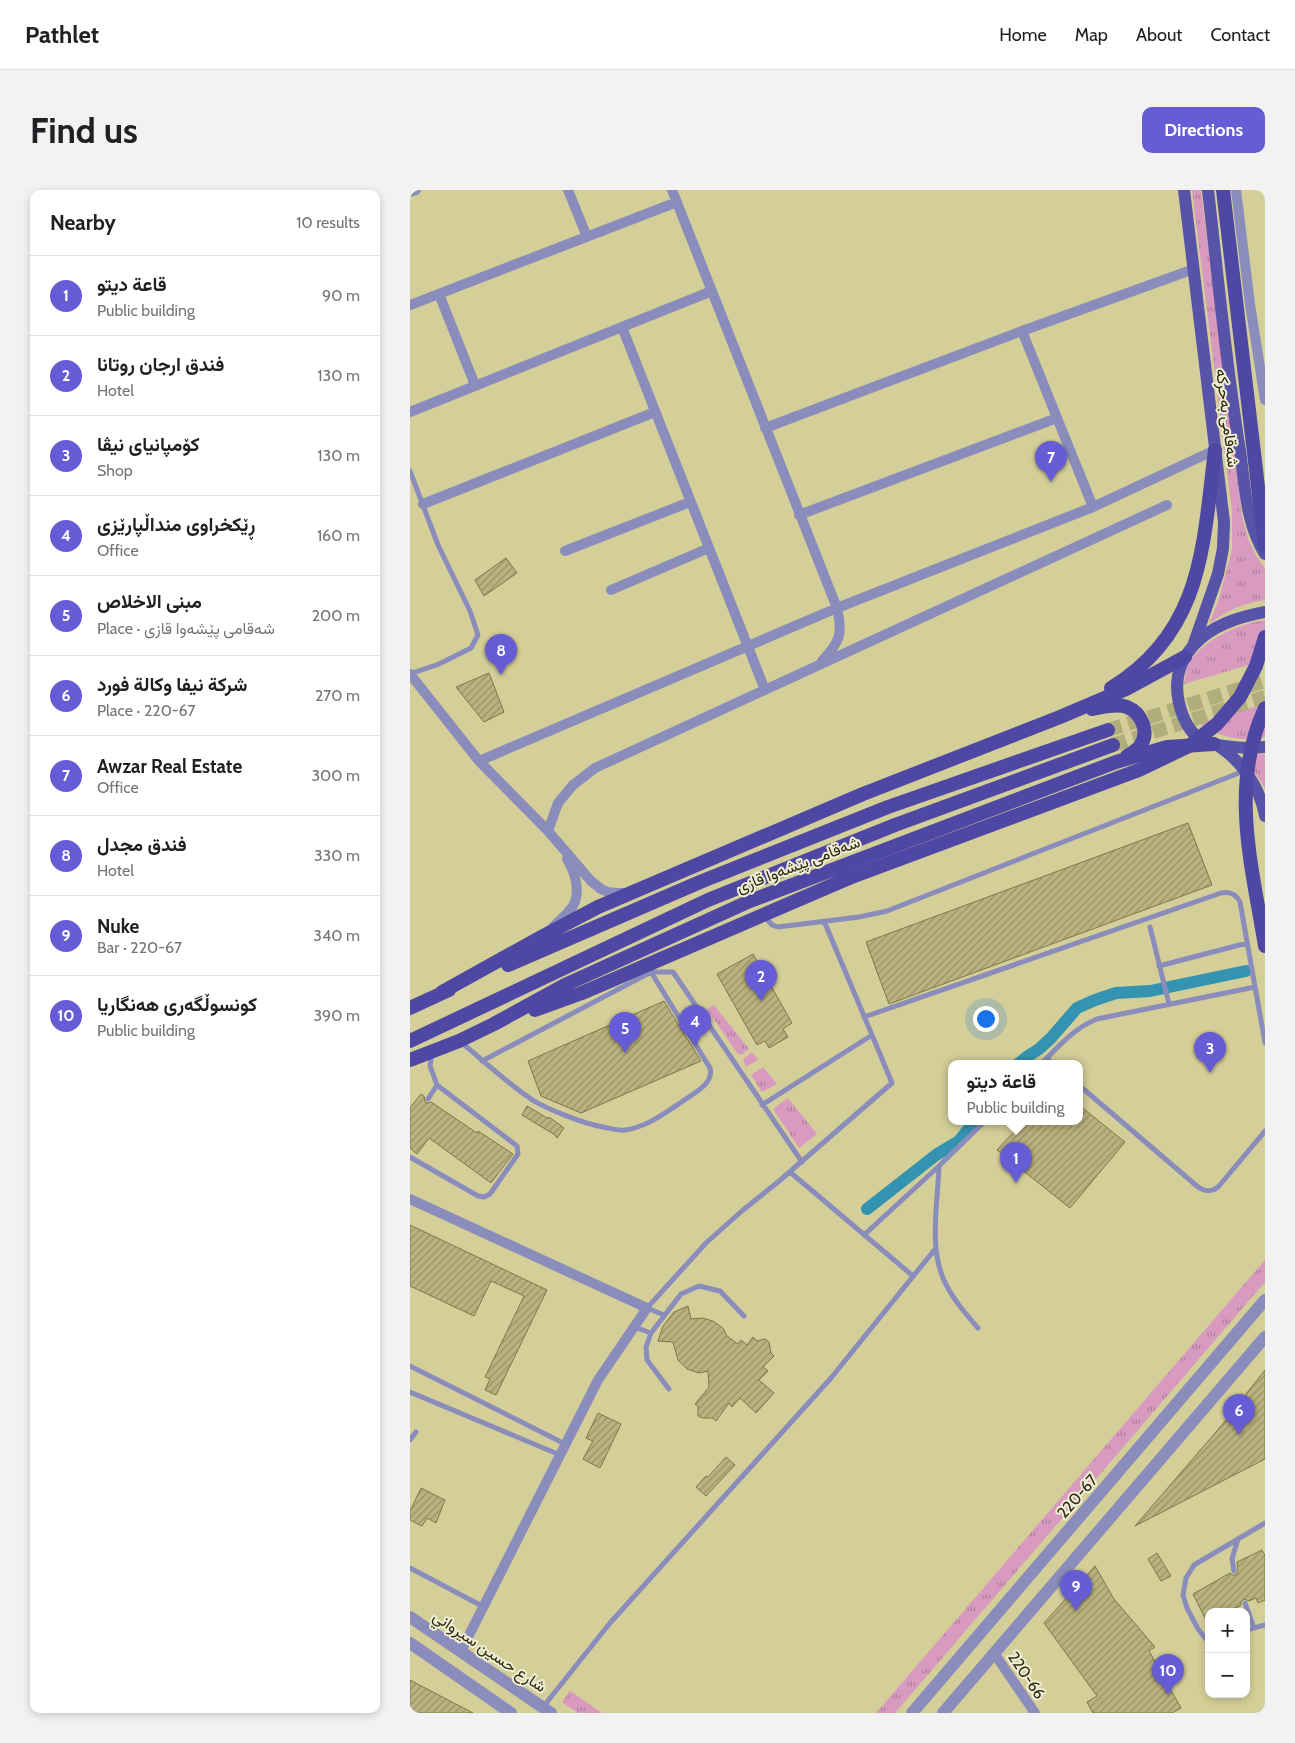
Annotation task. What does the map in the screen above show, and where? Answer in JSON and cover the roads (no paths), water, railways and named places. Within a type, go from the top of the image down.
[{"type":"highway","points":[[1223,190],[1250,403],[1265,546]]},
{"type":"highway","points":[[1031,728],[1117,684],[1152,655],[1175,625],[1191,593],[1201,558],[1215,450]]},
{"type":"highway","points":[[494,1024],[582,993],[848,878],[1139,770],[1190,746],[1217,724],[1240,697],[1254,671],[1265,637]]},
{"type":"highway","name":"شەقامی پێشەوا قازی","points":[[410,1008],[598,907],[863,794],[1060,717],[1126,689],[1185,657]]},
{"type":"highway","points":[[1060,717],[1117,706],[1126,706],[1133,710],[1143,723],[1143,739],[1139,747],[1116,762]]},
{"type":"highway","points":[[1265,708],[1254,737],[1248,761],[1244,802],[1247,836],[1265,946]]},
{"type":"highway","name":"شەقامی پێشەوا قازی","points":[[442,992],[700,882],[888,807],[1108,730]]},
{"type":"highway","name":"شەقامی پێشەوا قازی","points":[[410,1060],[460,1041],[567,984],[750,901],[1116,762],[1167,747],[1214,744]]},
{"type":"highway","name":"شەقامی پێشەوا قازی","points":[[410,1041],[708,900],[895,825],[1113,745]]},
{"type":"main road","name":"شەقامی بەحرکە","points":[[1184,190],[1224,522],[1223,548],[1218,574],[1193,646]]},
{"type":"main road","name":"شەقامی بەحرکە","points":[[1208,190],[1238,442],[1250,521],[1260,547],[1265,554]]},
{"type":"main road","name":"شەقامی پێشەوا قازی","points":[[1265,612],[1227,623],[1203,636],[1185,657],[1176,680],[1181,712],[1186,723],[1202,741],[1244,748],[1265,747]]},
{"type":"main road","points":[[1214,744],[1226,751],[1238,762],[1255,785],[1265,816]]},
{"type":"street","points":[[410,192],[416,190]]},
{"type":"street","points":[[568,190],[587,237]]},
{"type":"street","points":[[672,190],[837,608],[841,626],[839,639],[832,651],[817,666]]},
{"type":"street","points":[[1236,190],[1250,304],[1265,394]]},
{"type":"street","points":[[410,305],[677,202]]},
{"type":"street","points":[[765,428],[1022,331],[1194,269]]},
{"type":"street","points":[[410,412],[712,291]]},
{"type":"street","points":[[439,294],[475,385]]},
{"type":"street","points":[[622,327],[690,502],[749,645],[765,690]]},
{"type":"street","points":[[1022,331],[1093,507]]},
{"type":"street","points":[[422,504],[655,412]]},
{"type":"street","points":[[799,515],[1058,418]]},
{"type":"street","points":[[479,761],[837,608],[1093,507],[1215,450]]},
{"type":"street","points":[[565,551],[690,502]]},
{"type":"street","points":[[548,832],[558,803],[573,785],[595,768],[1167,505]]},
{"type":"street","points":[[611,590],[709,548]]},
{"type":"street","points":[[410,674],[479,761],[548,832],[591,881],[601,889],[616,893],[634,891]]},
{"type":"street","points":[[543,936],[573,906],[577,889],[570,864],[548,832]]},
{"type":"street","points":[[410,1199],[647,1308],[598,1380],[482,1606],[461,1651]]},
{"type":"street","name":"220-67","points":[[912,1713],[1265,1300]]},
{"type":"street","points":[[1252,1317],[1256,1316],[1265,1320]]},
{"type":"street","points":[[943,1713],[1265,1337]]},
{"type":"street","name":"شارع حسين سيرواني","points":[[410,1616],[547,1710]]},
{"type":"street","points":[[414,1648],[511,1713]]},
{"type":"street","name":"220-66","points":[[994,1653],[1035,1713]]},
{"type":"street","points":[[480,1692],[491,1672]]},
{"type":"street","points":[[492,1700],[492,1713]]},
{"type":"lane","points":[[410,471],[438,545],[470,611],[478,635],[471,648],[439,664],[410,674]]},
{"type":"lane","points":[[764,914],[770,923],[778,927],[887,911],[1245,771]]},
{"type":"lane","points":[[864,1017],[1225,892],[1232,893],[1240,902],[1265,1043]]},
{"type":"lane","points":[[664,1315],[647,1308],[706,1243],[892,1083],[824,921]]},
{"type":"lane","points":[[1150,928],[1169,1004]]},
{"type":"lane","points":[[1159,966],[1247,943]]},
{"type":"lane","points":[[636,969],[651,972],[673,972],[802,1162]]},
{"type":"lane","points":[[460,1041],[482,1061],[533,1100],[569,1116],[594,1125],[624,1130],[654,1120],[701,1088],[712,1074],[651,972]]},
{"type":"lane","points":[[482,1061],[651,972]]},
{"type":"lane","points":[[1047,1059],[1075,1031],[1089,1022],[1255,987]]},
{"type":"lane","points":[[762,1105],[872,1035]]},
{"type":"lane","points":[[410,1157],[478,1196],[484,1197],[490,1194],[518,1154],[517,1146],[437,1085],[430,1066],[434,1050]]},
{"type":"lane","points":[[428,1099],[437,1085]]},
{"type":"lane","points":[[1083,1089],[1205,1191],[1213,1190],[1220,1186],[1265,1131]]},
{"type":"lane","points":[[864,1235],[981,1125]]},
{"type":"lane","points":[[939,1166],[936,1248],[942,1277],[962,1309],[978,1328]]},
{"type":"lane","points":[[790,1172],[913,1276]]},
{"type":"lane","points":[[547,1710],[610,1624],[822,1388],[936,1248]]},
{"type":"lane","points":[[669,1389],[647,1360],[646,1347],[651,1334],[681,1294],[699,1286],[720,1291],[744,1316]]},
{"type":"lane","points":[[634,1326],[651,1334]]},
{"type":"lane","points":[[410,1366],[565,1444]]},
{"type":"lane","points":[[410,1392],[560,1455]]},
{"type":"lane","points":[[410,1440],[416,1432]]},
{"type":"lane","points":[[1205,1638],[1187,1608],[1183,1595],[1186,1578],[1194,1565],[1265,1523]]},
{"type":"lane","points":[[1234,1571],[1232,1559],[1238,1539]]},
{"type":"lane","points":[[410,1568],[482,1606]]},
{"type":"lane","points":[[1245,1603],[1254,1628]]},
{"type":"lane","points":[[1250,1629],[1265,1625]]},
{"type":"waterway","points":[[1023,1060],[1051,1038],[1077,1008],[1095,1000],[1116,993],[1150,991],[1246,971]]},
{"type":"waterway","points":[[867,1209],[936,1155],[959,1141],[972,1125]]},
{"type":"tunnel","points":[[1108,730],[1265,681]]},
{"type":"tunnel","points":[[1113,745],[1265,697]]},
{"type":"place","name":"Awzar Real Estate","points":[[1051,482]]},
{"type":"place","name":"فندق مجدل","points":[[501,675]]},
{"type":"place","name":"فندق ارجان روتانا","points":[[761,1001]]},
{"type":"place","name":"ڕێکخراوی منداڵپارێزی","points":[[695,1046]]},
{"type":"place","name":"مبنى الاخلاص","points":[[625,1053]]},
{"type":"place","name":"کۆمپانیای نیڤا","points":[[1210,1073]]},
{"type":"place","name":"قاعة ديتو","points":[[1016,1183]]},
{"type":"place","name":"شركة نيفا وكالة فورد","points":[[1239,1435]]},
{"type":"place","name":"Nuke","points":[[1076,1611]]},
{"type":"place","name":"کونسوڵگەری هەنگاریا","points":[[1168,1695]]}]
